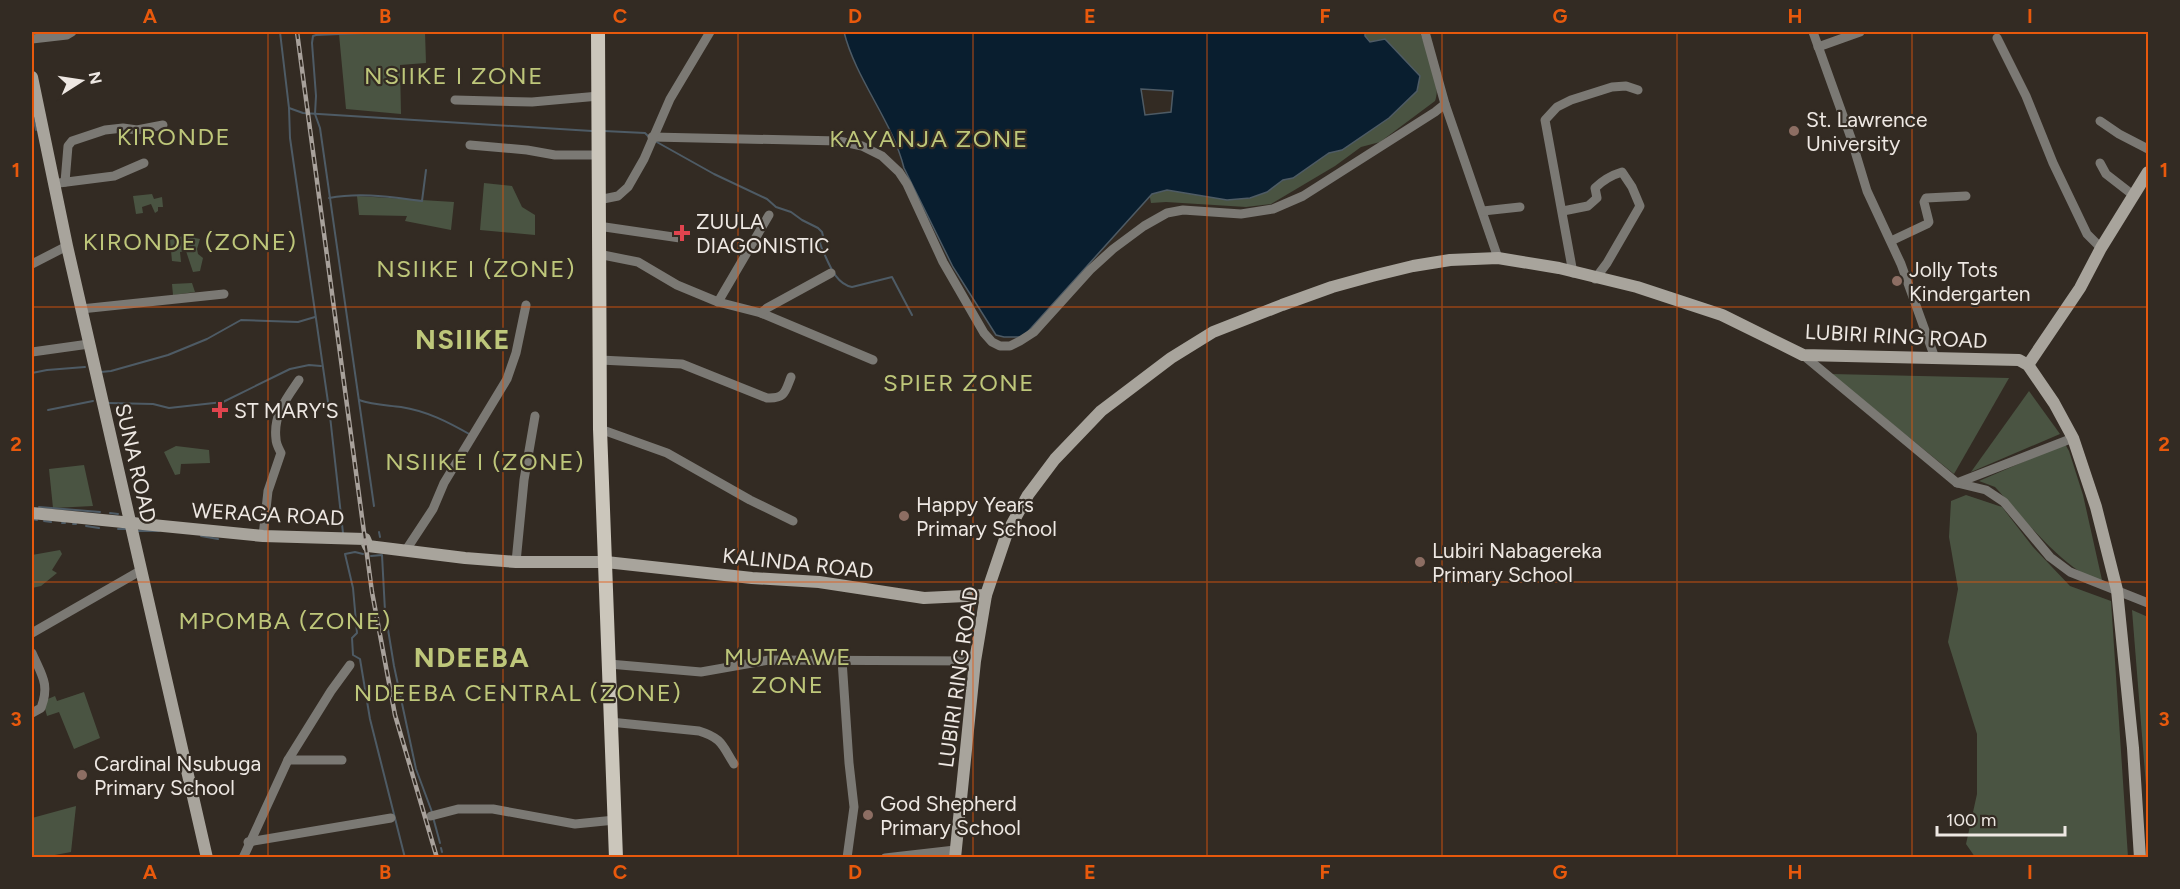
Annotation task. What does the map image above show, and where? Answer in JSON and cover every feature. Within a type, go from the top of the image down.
[{"type":"main road","points":[[598,32],[600,429],[616,858]]},
{"type":"main road","name":"SUNA ROAD","points":[[32,77],[59,183],[67,246],[207,858]]},
{"type":"main road","points":[[2140,858],[2133,748],[2116,590],[2096,507],[2073,438],[2054,403],[2028,366],[2080,288],[2101,248],[2148,172]]},
{"type":"main road","name":"LUBIRI RING ROAD","points":[[955,854],[975,661],[986,595],[1007,533],[1028,495],[1055,459],[1101,411],[1172,358],[1213,333],[1332,287],[1413,266],[1450,260],[1498,258],[1558,268],[1595,279],[1637,287],[1722,315],[1803,355],[2019,360],[2028,366]]},
{"type":"main road","name":"WERAGA ROAD","points":[[32,513],[263,536],[365,539],[368,546],[516,562],[606,562]]},
{"type":"main road","name":"KALINDA ROAD","points":[[606,562],[752,578],[819,582],[924,598],[986,595]]},
{"type":"street","points":[[32,39],[72,32]]},
{"type":"street","points":[[598,200],[618,196],[628,188],[644,159],[670,99],[710,32]]},
{"type":"street","points":[[1425,32],[1445,104],[1498,258]]},
{"type":"street","points":[[1813,32],[1851,138],[1867,192],[1915,300],[1935,358]]},
{"type":"street","points":[[1818,47],[1860,32]]},
{"type":"street","points":[[1996,38],[2026,96],[2053,163],[2087,234],[2101,248]]},
{"type":"street","points":[[1573,273],[1545,120],[1557,107],[1582,96],[1612,87],[1626,86],[1638,90]]},
{"type":"street","points":[[455,100],[532,102],[599,96]]},
{"type":"street","points":[[652,137],[839,141],[875,152],[888,160],[903,178],[943,262],[984,333],[992,342],[1000,346],[1010,346],[1034,332],[1090,270],[1113,249],[1154,220],[1167,213],[1183,210],[1241,214],[1273,209],[1303,196],[1445,104]]},
{"type":"street","points":[[2100,121],[2148,149]]},
{"type":"street","points":[[144,163],[114,176],[59,183],[68,146],[72,141],[105,130],[123,128],[137,130],[163,125]]},
{"type":"street","points":[[470,145],[555,155],[598,154]]},
{"type":"street","points":[[2100,163],[2106,174],[2133,195]]},
{"type":"street","points":[[1563,211],[1592,203],[1597,198],[1595,188],[1613,174],[1622,172],[1638,198],[1640,206],[1635,216],[1595,279]]},
{"type":"street","points":[[1891,242],[1929,222],[1924,202],[1926,198],[1966,196]]},
{"type":"street","points":[[1482,212],[1520,207]]},
{"type":"street","points":[[718,302],[769,214]]},
{"type":"street","points":[[598,225],[680,238]]},
{"type":"street","points":[[32,264],[67,246]]},
{"type":"street","points":[[598,254],[638,262],[677,285],[718,302],[761,313],[873,360]]},
{"type":"street","points":[[761,313],[831,273]]},
{"type":"street","points":[[81,309],[224,294]]},
{"type":"street","points":[[406,550],[433,509],[444,483],[507,378],[516,353],[526,305]]},
{"type":"street","points":[[32,352],[89,344]]},
{"type":"street","points":[[1803,355],[1957,483],[1986,489],[2004,502],[2050,557],[2070,572],[2148,603]]},
{"type":"street","points":[[600,360],[682,364],[767,398],[776,399],[783,395],[790,377]]},
{"type":"street","points":[[263,536],[268,491],[280,453],[275,441],[277,416],[279,409],[299,380]]},
{"type":"street","points":[[516,562],[524,480],[536,416]]},
{"type":"street","points":[[600,429],[667,453],[750,500],[793,521]]},
{"type":"street","points":[[1957,483],[2073,438]]},
{"type":"street","points":[[32,633],[140,571]]},
{"type":"street","points":[[32,654],[47,691],[41,708],[32,713]]},
{"type":"street","points":[[609,664],[701,672],[769,660],[975,661]]},
{"type":"street","points":[[842,660],[854,807],[847,858]]},
{"type":"street","points":[[243,858],[248,842],[288,760],[350,665]]},
{"type":"street","points":[[610,722],[699,731],[713,735],[734,764]]},
{"type":"street","points":[[288,760],[342,760]]},
{"type":"street","points":[[433,815],[458,809],[493,809],[575,824],[615,820]]},
{"type":"street","points":[[248,842],[391,818]]},
{"type":"street","points":[[885,858],[955,854]]},
{"type":"green space","points":[[425,32],[426,63],[400,65],[401,114],[346,109],[339,34]]},
{"type":"green space","points":[[1365,32],[1420,32],[1435,76],[1437,94],[1435,101],[1380,142],[1361,147],[1335,166],[1271,204],[1246,207],[1151,203],[1148,187],[1267,192],[1283,180],[1293,178],[1329,153],[1342,150],[1389,118],[1417,91],[1420,76],[1385,39],[1370,42]]},
{"type":"green space","points":[[484,183],[512,186],[522,207],[535,215],[535,235],[480,230]]},
{"type":"green space","points":[[152,194],[154,199],[162,197],[163,207],[158,207],[155,213],[151,204],[142,207],[143,213],[136,214],[133,196]]},
{"type":"green space","points":[[357,196],[454,202],[451,230],[405,221],[407,216],[359,215]]},
{"type":"green space","points":[[193,233],[195,238],[200,239],[197,249],[198,254],[203,258],[200,271],[193,272],[186,251],[180,252],[181,262],[172,261],[170,240]]},
{"type":"green space","points":[[192,283],[195,292],[173,295],[172,284]]},
{"type":"green space","points":[[1831,374],[2009,378],[1954,474]]},
{"type":"green space","points":[[2029,391],[2060,434],[1971,472]]},
{"type":"green space","points":[[2065,444],[2083,495],[2102,580],[2075,568],[2060,556],[1995,487],[1979,481]]},
{"type":"green space","points":[[176,446],[209,450],[210,463],[181,464],[180,474],[175,475],[164,452]]},
{"type":"green space","points":[[84,465],[93,506],[53,508],[49,469]]},
{"type":"green space","points":[[1966,495],[2002,507],[2033,547],[2070,586],[2111,601],[2128,857],[1975,857],[1966,844],[1977,794],[1977,734],[1948,642],[1958,589],[1949,537],[1951,501]]},
{"type":"green space","points":[[60,550],[62,554],[52,570],[57,573],[41,586],[32,588],[32,555]]},
{"type":"green space","points":[[2132,610],[2148,617],[2148,811]]},
{"type":"green space","points":[[84,692],[100,738],[74,749],[59,712],[47,716],[43,701],[55,696],[57,701]]},
{"type":"green space","points":[[76,806],[71,852],[32,857],[32,818]]},
{"type":"water","points":[[844,32],[1365,32],[1370,42],[1385,39],[1420,76],[1417,91],[1389,118],[1342,150],[1329,153],[1293,178],[1283,180],[1267,192],[1250,198],[1227,200],[1167,190],[1152,194],[1023,337],[1004,337],[996,335],[953,267],[904,168],[891,133],[850,50]],"holes":[[[1141,89],[1173,91],[1171,112],[1145,115]]]},
{"type":"waterway","points":[[280,32],[289,108],[290,138],[330,416],[343,533]]},
{"type":"waterway","points":[[374,506],[320,128],[315,114],[312,43],[313,36],[316,35],[389,32]]},
{"type":"waterway","points":[[289,108],[303,113],[592,131]]},
{"type":"waterway","points":[[33,117],[36,130]]},
{"type":"waterway","points":[[604,131],[645,133],[648,136]]},
{"type":"waterway","points":[[655,141],[818,228],[822,232],[820,243],[830,266],[841,282],[846,285],[852,287],[892,277],[912,315]]},
{"type":"waterway","points":[[329,198],[364,195],[422,201],[426,170]]},
{"type":"waterway","points":[[101,372],[168,355],[207,339],[241,320],[298,322],[315,317]]},
{"type":"waterway","points":[[108,403],[153,404],[169,408],[223,402],[290,369],[309,365],[321,366]]},
{"type":"waterway","points":[[32,373],[85,367]]},
{"type":"waterway","points":[[359,400],[420,411],[446,421],[471,435]]},
{"type":"waterway","points":[[48,410],[93,401]]},
{"type":"waterway","points":[[39,507],[100,512]]},
{"type":"waterway","points":[[110,513],[118,514]]},
{"type":"waterway","points":[[32,519],[37,520]]},
{"type":"waterway","points":[[44,521],[51,522]]},
{"type":"waterway","points":[[86,526],[99,528]]},
{"type":"waterway","points":[[118,529],[127,529]]},
{"type":"waterway","points":[[138,531],[159,531]]},
{"type":"waterway","points":[[379,532],[380,537]]},
{"type":"waterway","points":[[201,536],[218,539]]},
{"type":"waterway","points":[[363,554],[355,552],[345,554],[353,588],[357,633],[352,638],[353,655],[360,659],[370,719],[405,858]]},
{"type":"waterway","points":[[371,556],[382,555],[385,611],[394,666],[416,769],[432,812]]},
{"type":"waterway","points":[[433,817],[440,843]]},
{"type":"waterway","points":[[441,848],[442,852]]},
{"type":"railway","points":[[297,32],[372,592],[395,715],[437,858]]},
{"type":"place","name":"St. Lawrence University","points":[[1794,131]]},
{"type":"place","name":"ZUULA DIAGONISTIC","points":[[682,233]]},
{"type":"place","name":"Jolly Tots Kindergarten","points":[[1897,281]]},
{"type":"place","name":"ST MARY'S","points":[[220,410]]},
{"type":"place","name":"Happy Years Primary School","points":[[904,516]]},
{"type":"place","name":"Lubiri Nabagereka Primary School","points":[[1420,562]]},
{"type":"place","name":"Cardinal Nsubuga Primary School","points":[[82,775]]},
{"type":"place","name":"God Shepherd Primary School","points":[[868,815]]},
{"type":"district","name":"NSIIKE I ZONE","points":[[454,75]]},
{"type":"district","name":"KIRONDE","points":[[174,136]]},
{"type":"district","name":"KAYANJA ZONE","points":[[929,138]]},
{"type":"district","name":"KIRONDE (ZONE)","points":[[190,241]]},
{"type":"district","name":"NSIIKE I (ZONE)","points":[[476,268]]},
{"type":"district","name":"NSIIKE","points":[[463,339]]},
{"type":"district","name":"SPIER ZONE","points":[[959,382]]},
{"type":"district","name":"NSIIKE I (ZONE)","points":[[485,461]]},
{"type":"district","name":"MPOMBA (ZONE)","points":[[285,620]]},
{"type":"district","name":"NDEEBA","points":[[472,657]]},
{"type":"district","name":"MUTAAWE ZONE","points":[[788,670]]},
{"type":"district","name":"NDEEBA CENTRAL (ZONE)","points":[[518,692]]}]
